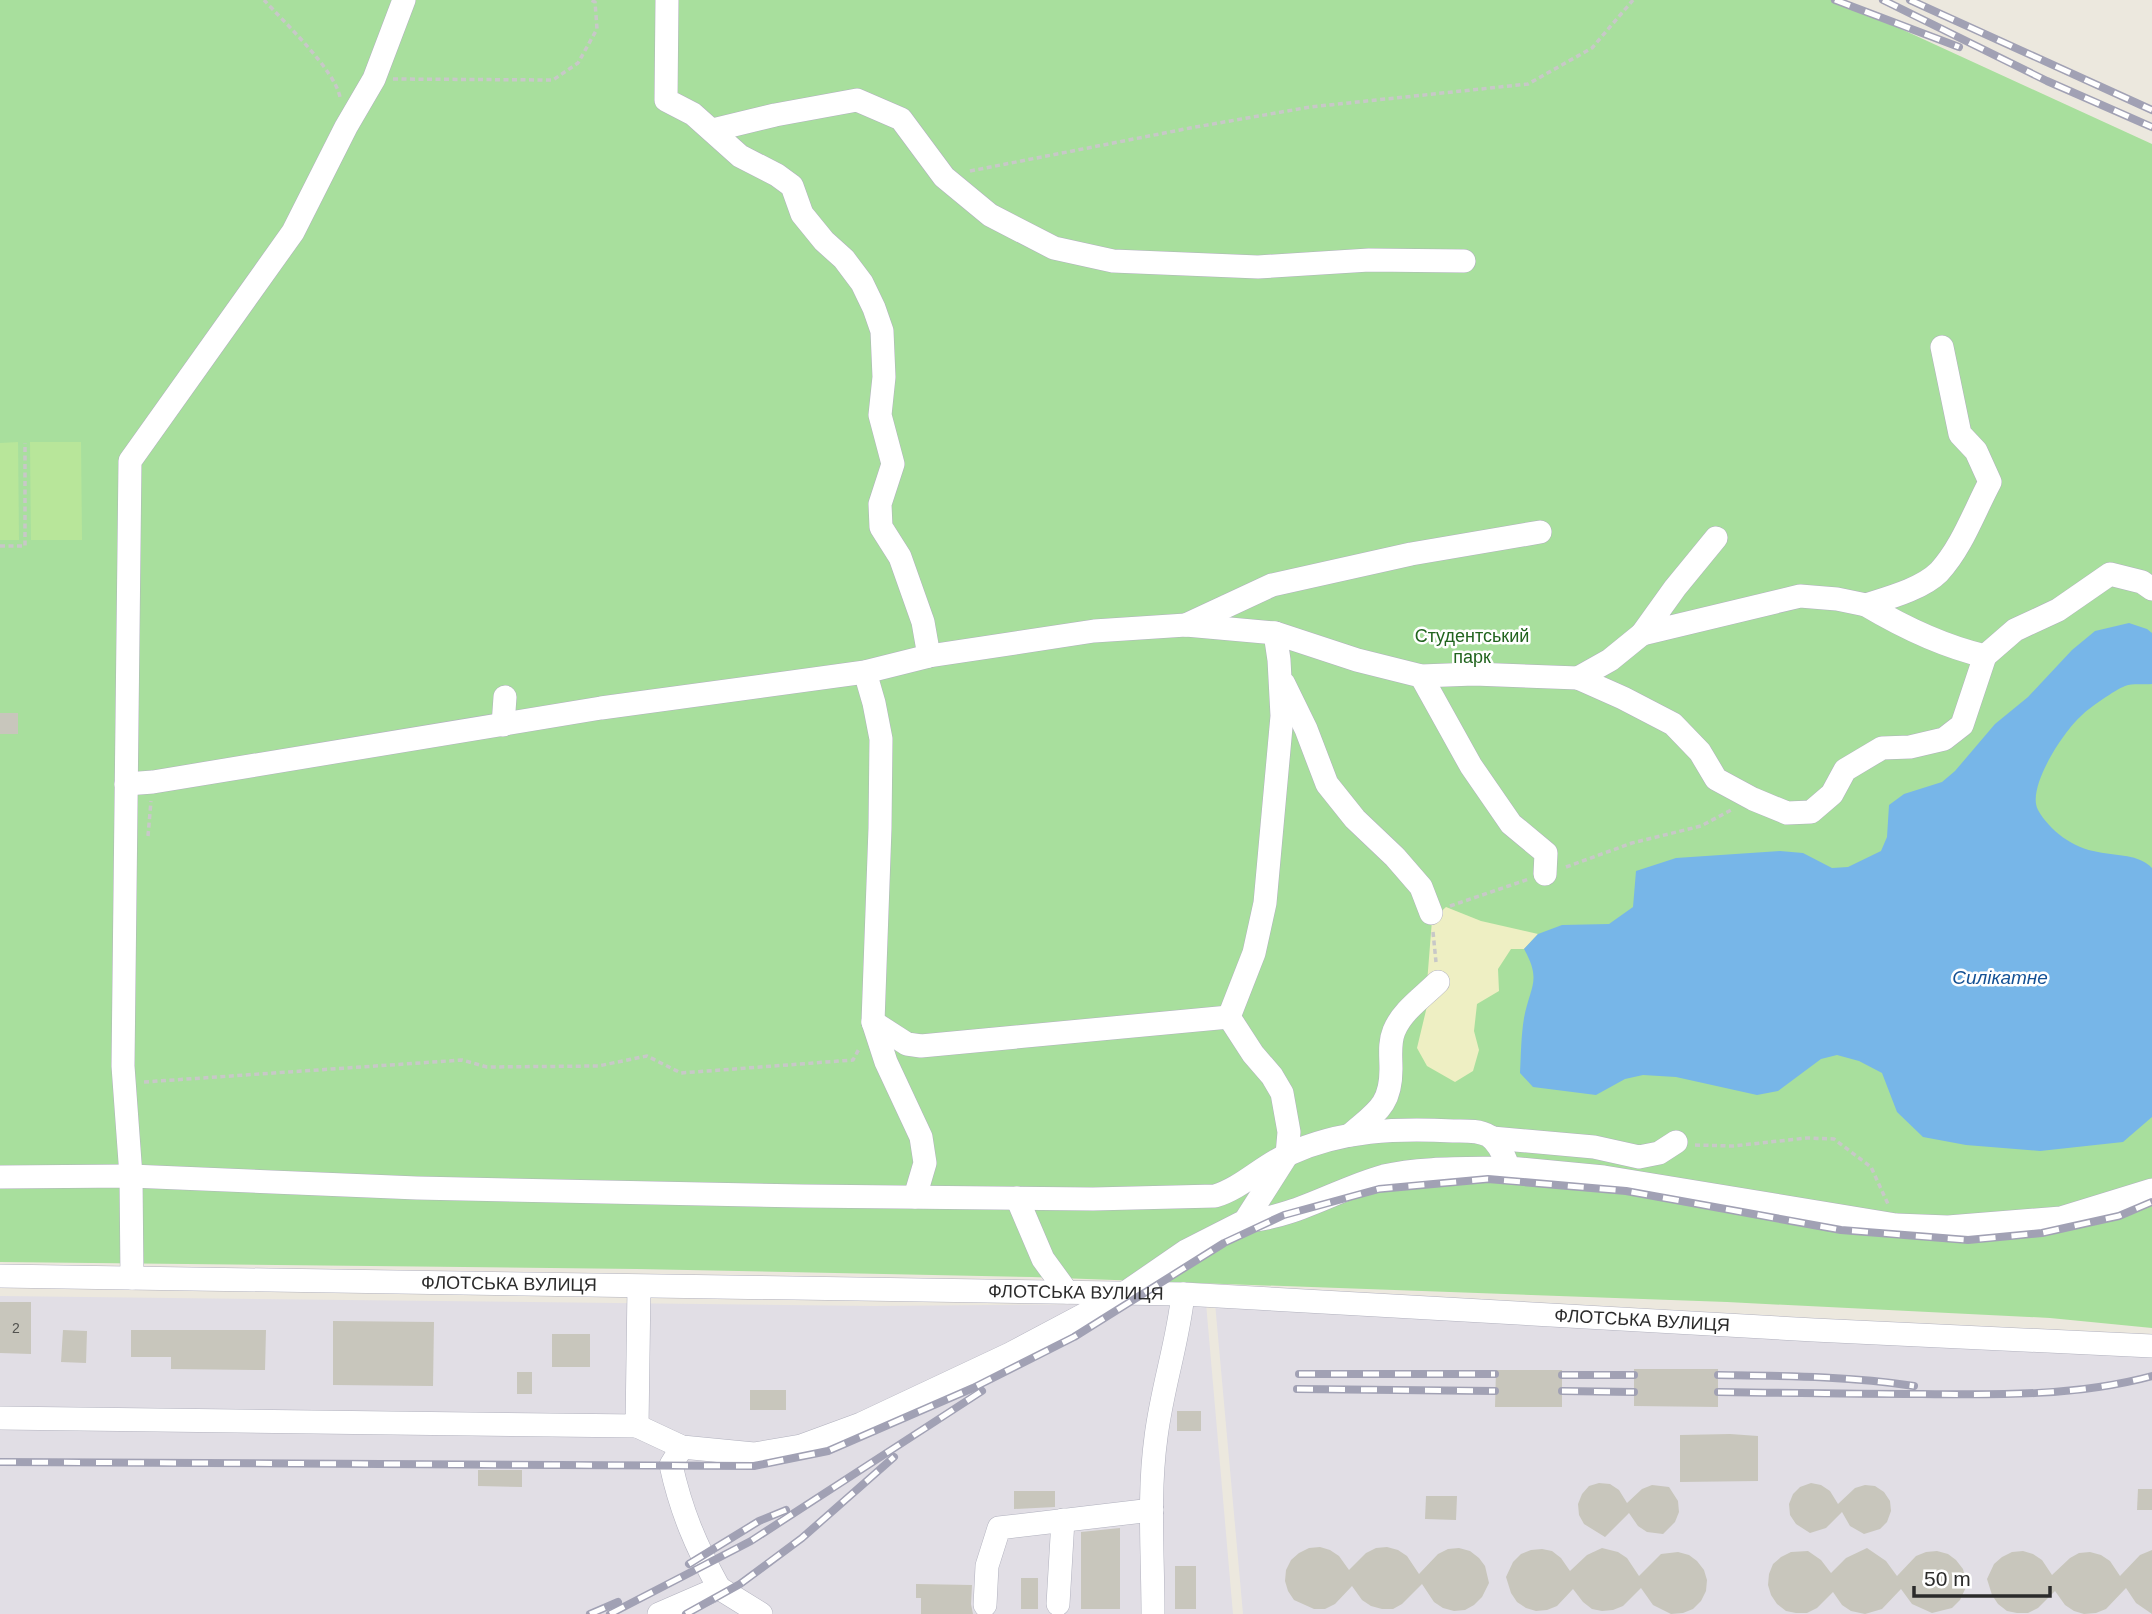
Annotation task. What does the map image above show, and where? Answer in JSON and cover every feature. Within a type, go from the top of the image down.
[{"type":"street","points":[[132,1278],[131,1176],[124,1083],[130,461],[293,232],[373,79],[404,0]]},
{"type":"street","points":[[667,0],[666,100],[693,114],[740,156],[792,186],[802,214],[824,241],[844,259],[862,283],[874,308],[882,331],[884,377],[880,415],[893,464],[880,504],[881,527],[900,557],[923,622],[929,656]]},
{"type":"street","points":[[713,130],[857,100],[901,119],[944,177],[990,215],[1054,248],[1113,261],[1258,267],[1369,260],[1464,261]]},
{"type":"street","points":[[1866,605],[1906,592],[1938,573],[1965,533],[1990,482],[1976,451],[1960,434],[1942,347]]},
{"type":"street","points":[[1186,625],[1272,585],[1411,555],[1540,532]]},
{"type":"street","points":[[1577,678],[1610,660],[1642,635],[1675,588],[1716,538]]},
{"type":"street","points":[[125,784],[166,780],[601,708],[864,672],[929,656],[1094,631],[1186,625],[1275,633],[1357,660],[1421,676],[1474,674],[1577,678],[1673,724],[1700,752],[1716,779],[1787,813],[1811,812],[1832,794],[1845,770],[1882,748],[1910,747],[1944,738],[1962,725],[1984,656],[2015,630],[2058,610],[2110,574],[2142,582],[2152,589]]},
{"type":"street","points":[[1642,635],[1800,596],[1866,605],[1896,623],[1954,649],[1984,656]]},
{"type":"street","points":[[1229,1017],[1254,953],[1265,903],[1282,716],[1275,633]]},
{"type":"street","points":[[864,672],[881,739],[873,1022],[886,1062],[921,1137],[925,1163],[915,1197]]},
{"type":"street","points":[[1280,675],[1306,729],[1326,784],[1355,819],[1395,857],[1421,887],[1431,913]]},
{"type":"street","points":[[1421,676],[1471,766],[1511,824],[1546,853],[1545,874]]},
{"type":"street","points":[[503,725],[505,697]]},
{"type":"street","points":[[1350,1135],[1376,1112],[1389,1095],[1393,1032],[1403,1016],[1438,982]]},
{"type":"street","points":[[873,1022],[907,1044],[921,1046],[1229,1017]]},
{"type":"street","points":[[1229,1017],[1252,1054],[1272,1076],[1282,1093],[1289,1132],[1287,1155],[1245,1221]]},
{"type":"street","points":[[0,1177],[131,1176],[403,1188],[1093,1199],[1215,1196],[1228,1192],[1287,1155],[1322,1141],[1370,1131],[1480,1132],[1492,1138],[1594,1147],[1639,1157],[1659,1153],[1676,1142]]},
{"type":"street","points":[[1492,1138],[1501,1149],[1509,1168]]},
{"type":"street","points":[[0,1418],[637,1426],[682,1447],[754,1454],[801,1446],[886,1412],[1010,1354],[1125,1293],[1186,1251],[1245,1221],[1268,1220],[1385,1176],[1445,1169],[1509,1168],[1604,1177],[1896,1225],[1948,1227],[2061,1219],[2152,1190]]},
{"type":"street","points":[[1017,1198],[1043,1259],[1067,1292]]},
{"type":"street","name":"ФЛОТСЬКА ВУЛИЦЯ","points":[[0,1276],[1182,1294],[2152,1346]]},
{"type":"street","points":[[637,1426],[639,1287]]},
{"type":"street","points":[[1153,1614],[1152,1510],[1156,1438],[1182,1294]]},
{"type":"street","points":[[682,1447],[671,1465],[680,1504],[696,1547],[719,1587],[761,1614]]},
{"type":"street","points":[[985,1605],[986,1566],[999,1528],[1152,1510]]},
{"type":"street","points":[[1058,1604],[1063,1520]]},
{"type":"street","points":[[660,1614],[719,1587]]},
{"type":"path","points":[[264,0],[319,61],[338,90],[346,127]]},
{"type":"path","points":[[373,79],[554,80],[578,63],[597,29],[595,2],[591,0]]},
{"type":"path","points":[[944,177],[1310,107],[1528,84],[1592,48],[1633,0]]},
{"type":"path","points":[[0,546],[25,546],[25,443]]},
{"type":"path","points":[[124,1083],[462,1060],[487,1067],[598,1066],[647,1056],[681,1073],[853,1060],[873,1022]]},
{"type":"path","points":[[1676,1142],[1703,1146],[1733,1146],[1807,1138],[1834,1139],[1871,1167],[1896,1225]]},
{"type":"shaded area","points":[[0,1296],[875,1306],[1206,1303],[1233,1614],[0,1614]]},
{"type":"shaded area","points":[[1215,1303],[2152,1352],[2152,1614],[1243,1614]]},
{"type":"green space","name":"Студентський парк","points":[[0,0],[1838,0],[2152,144],[2152,1328],[2050,1318],[1727,1302],[1032,1277],[637,1269],[0,1262]]},
{"type":"green space","points":[[18,442],[19,540],[0,540],[0,443]]},
{"type":"green space","points":[[30,442],[81,442],[82,540],[31,540]]},
{"type":"sand","points":[[1446,907],[1481,921],[1538,934],[1524,949],[1511,949],[1498,969],[1499,991],[1477,1004],[1474,1031],[1479,1050],[1473,1071],[1455,1082],[1427,1066],[1417,1048],[1428,1002],[1432,920]]},
{"type":"water","name":"Силікатне","points":[[2129,623],[2152,633],[2152,684],[2125,686],[2115,691],[2074,723],[2049,760],[2037,788],[2036,800],[2038,810],[2049,825],[2071,842],[2089,850],[2141,860],[2152,868],[2152,1117],[2123,1142],[2040,1151],[1966,1145],[1923,1137],[1897,1112],[1882,1073],[1859,1061],[1837,1055],[1821,1059],[1778,1091],[1757,1095],[1676,1077],[1643,1075],[1625,1079],[1596,1095],[1533,1087],[1520,1073],[1523,1025],[1533,984],[1532,969],[1524,949],[1538,934],[1562,925],[1609,924],[1633,907],[1636,871],[1676,858],[1780,851],[1803,853],[1832,868],[1848,867],[1881,851],[1887,837],[1889,805],[1904,794],[1942,782],[1955,771],[1995,724],[2028,697],[2072,650],[2095,631]]},
{"type":"building","points":[[0,713],[18,713],[18,734],[0,734]]},
{"type":"building","points":[[0,1302],[31,1302],[31,1354],[0,1353]]},
{"type":"building","points":[[333,1321],[434,1322],[433,1386],[333,1385]]},
{"type":"building","points":[[63,1330],[87,1331],[86,1363],[61,1362]]},
{"type":"building","points":[[131,1330],[266,1330],[265,1370],[171,1369],[171,1357],[131,1357]]},
{"type":"building","points":[[552,1334],[590,1334],[590,1367],[552,1367]]},
{"type":"building","points":[[1634,1369],[1718,1369],[1718,1407],[1634,1406]]},
{"type":"building","points":[[1496,1370],[1562,1370],[1562,1407],[1495,1407]]},
{"type":"building","points":[[517,1372],[532,1372],[532,1394],[517,1394]]},
{"type":"building","points":[[750,1390],[786,1390],[786,1410],[750,1410]]},
{"type":"building","points":[[1177,1411],[1201,1411],[1201,1431],[1177,1431]]},
{"type":"building","points":[[1680,1435],[1758,1436],[1758,1481],[1680,1482]]},
{"type":"building","points":[[478,1470],[522,1470],[522,1487],[478,1486]]},
{"type":"building","points":[[1811,1483],[1830,1491],[1838,1504],[1855,1488],[1875,1486],[1884,1492],[1890,1501],[1891,1511],[1887,1522],[1880,1529],[1864,1534],[1850,1526],[1842,1512],[1826,1528],[1810,1533],[1796,1524],[1790,1515],[1789,1504],[1800,1487]]},
{"type":"building","points":[[1610,1484],[1619,1490],[1627,1503],[1642,1489],[1652,1485],[1669,1487],[1678,1501],[1679,1512],[1675,1522],[1663,1534],[1647,1532],[1638,1526],[1629,1513],[1605,1537],[1584,1524],[1579,1515],[1578,1504],[1582,1494],[1589,1486]]},
{"type":"building","points":[[2138,1489],[2152,1489],[2152,1510],[2137,1510]]},
{"type":"building","points":[[1014,1491],[1055,1491],[1055,1507],[1014,1509]]},
{"type":"building","points":[[1426,1496],[1457,1496],[1456,1520],[1425,1519]]},
{"type":"building","points":[[1120,1528],[1120,1609],[1081,1609],[1081,1532]]},
{"type":"building","points":[[1320,1547],[1339,1556],[1349,1570],[1366,1553],[1376,1548],[1398,1550],[1407,1556],[1419,1574],[1438,1554],[1459,1548],[1470,1551],[1479,1558],[1485,1566],[1489,1583],[1482,1597],[1465,1610],[1443,1608],[1434,1602],[1422,1584],[1393,1609],[1371,1606],[1362,1600],[1352,1586],[1335,1604],[1325,1609],[1314,1609],[1294,1600],[1285,1581],[1286,1570],[1291,1560],[1299,1553]]},
{"type":"building","points":[[1602,1548],[1618,1552],[1627,1558],[1639,1576],[1661,1554],[1678,1552],[1689,1555],[1704,1570],[1706,1591],[1693,1609],[1671,1614],[1653,1605],[1641,1588],[1623,1606],[1602,1611],[1592,1609],[1573,1589],[1557,1606],[1536,1611],[1517,1602],[1511,1593],[1506,1577],[1513,1562],[1521,1554],[1531,1550],[1552,1551],[1570,1571],[1587,1555]]},
{"type":"building","points":[[1867,1548],[1886,1561],[1897,1576],[1916,1556],[1937,1551],[1948,1554],[1963,1569],[1967,1585],[1960,1600],[1952,1608],[1932,1613],[1912,1604],[1901,1589],[1882,1609],[1865,1614],[1851,1611],[1842,1605],[1833,1592],[1817,1608],[1807,1613],[1786,1611],[1771,1595],[1768,1585],[1773,1564],[1791,1552],[1808,1551],[1821,1560],[1831,1573],[1846,1558]]},
{"type":"building","points":[[2152,1550],[2152,1614],[2136,1603],[2126,1588],[2106,1609],[2096,1613],[2074,1611],[2065,1605],[2055,1591],[2038,1608],[2028,1613],[2007,1611],[1992,1595],[1987,1579],[1994,1564],[2012,1552],[2033,1554],[2042,1560],[2052,1575],[2070,1558],[2079,1553],[2090,1552],[2110,1561],[2120,1576],[2140,1555]]},
{"type":"building","points":[[1175,1566],[1196,1566],[1196,1609],[1175,1609]]},
{"type":"building","points":[[1021,1578],[1038,1578],[1038,1609],[1021,1609]]},
{"type":"building","points":[[916,1584],[972,1585],[973,1614],[921,1614],[921,1598],[916,1598]]},
{"type":"railway","points":[[1835,0],[1959,47]]},
{"type":"railway","points":[[1883,0],[2047,81],[2152,127]]},
{"type":"railway","points":[[1910,0],[2152,110]]},
{"type":"railway","points":[[0,1462],[754,1466],[828,1451],[973,1388],[1074,1337],[1224,1243],[1284,1215],[1379,1189],[1488,1179],[1626,1191],[1841,1230],[1968,1240],[2042,1233],[2119,1216],[2152,1202]]},
{"type":"railway","points":[[1299,1374],[1495,1374]]},
{"type":"railway","points":[[1562,1375],[1634,1375]]},
{"type":"railway","points":[[1718,1375],[1840,1378],[1914,1386]]},
{"type":"railway","points":[[1718,1392],[2009,1394],[2067,1391],[2152,1376]]},
{"type":"railway","points":[[1297,1389],[1495,1391]]},
{"type":"railway","points":[[610,1614],[751,1541],[982,1391]]},
{"type":"railway","points":[[1562,1391],[1634,1392]]},
{"type":"railway","points":[[686,1614],[740,1584],[802,1538],[894,1457]]},
{"type":"railway","points":[[689,1564],[759,1521],[786,1510]]},
{"type":"railway","points":[[590,1614],[618,1602]]}]
